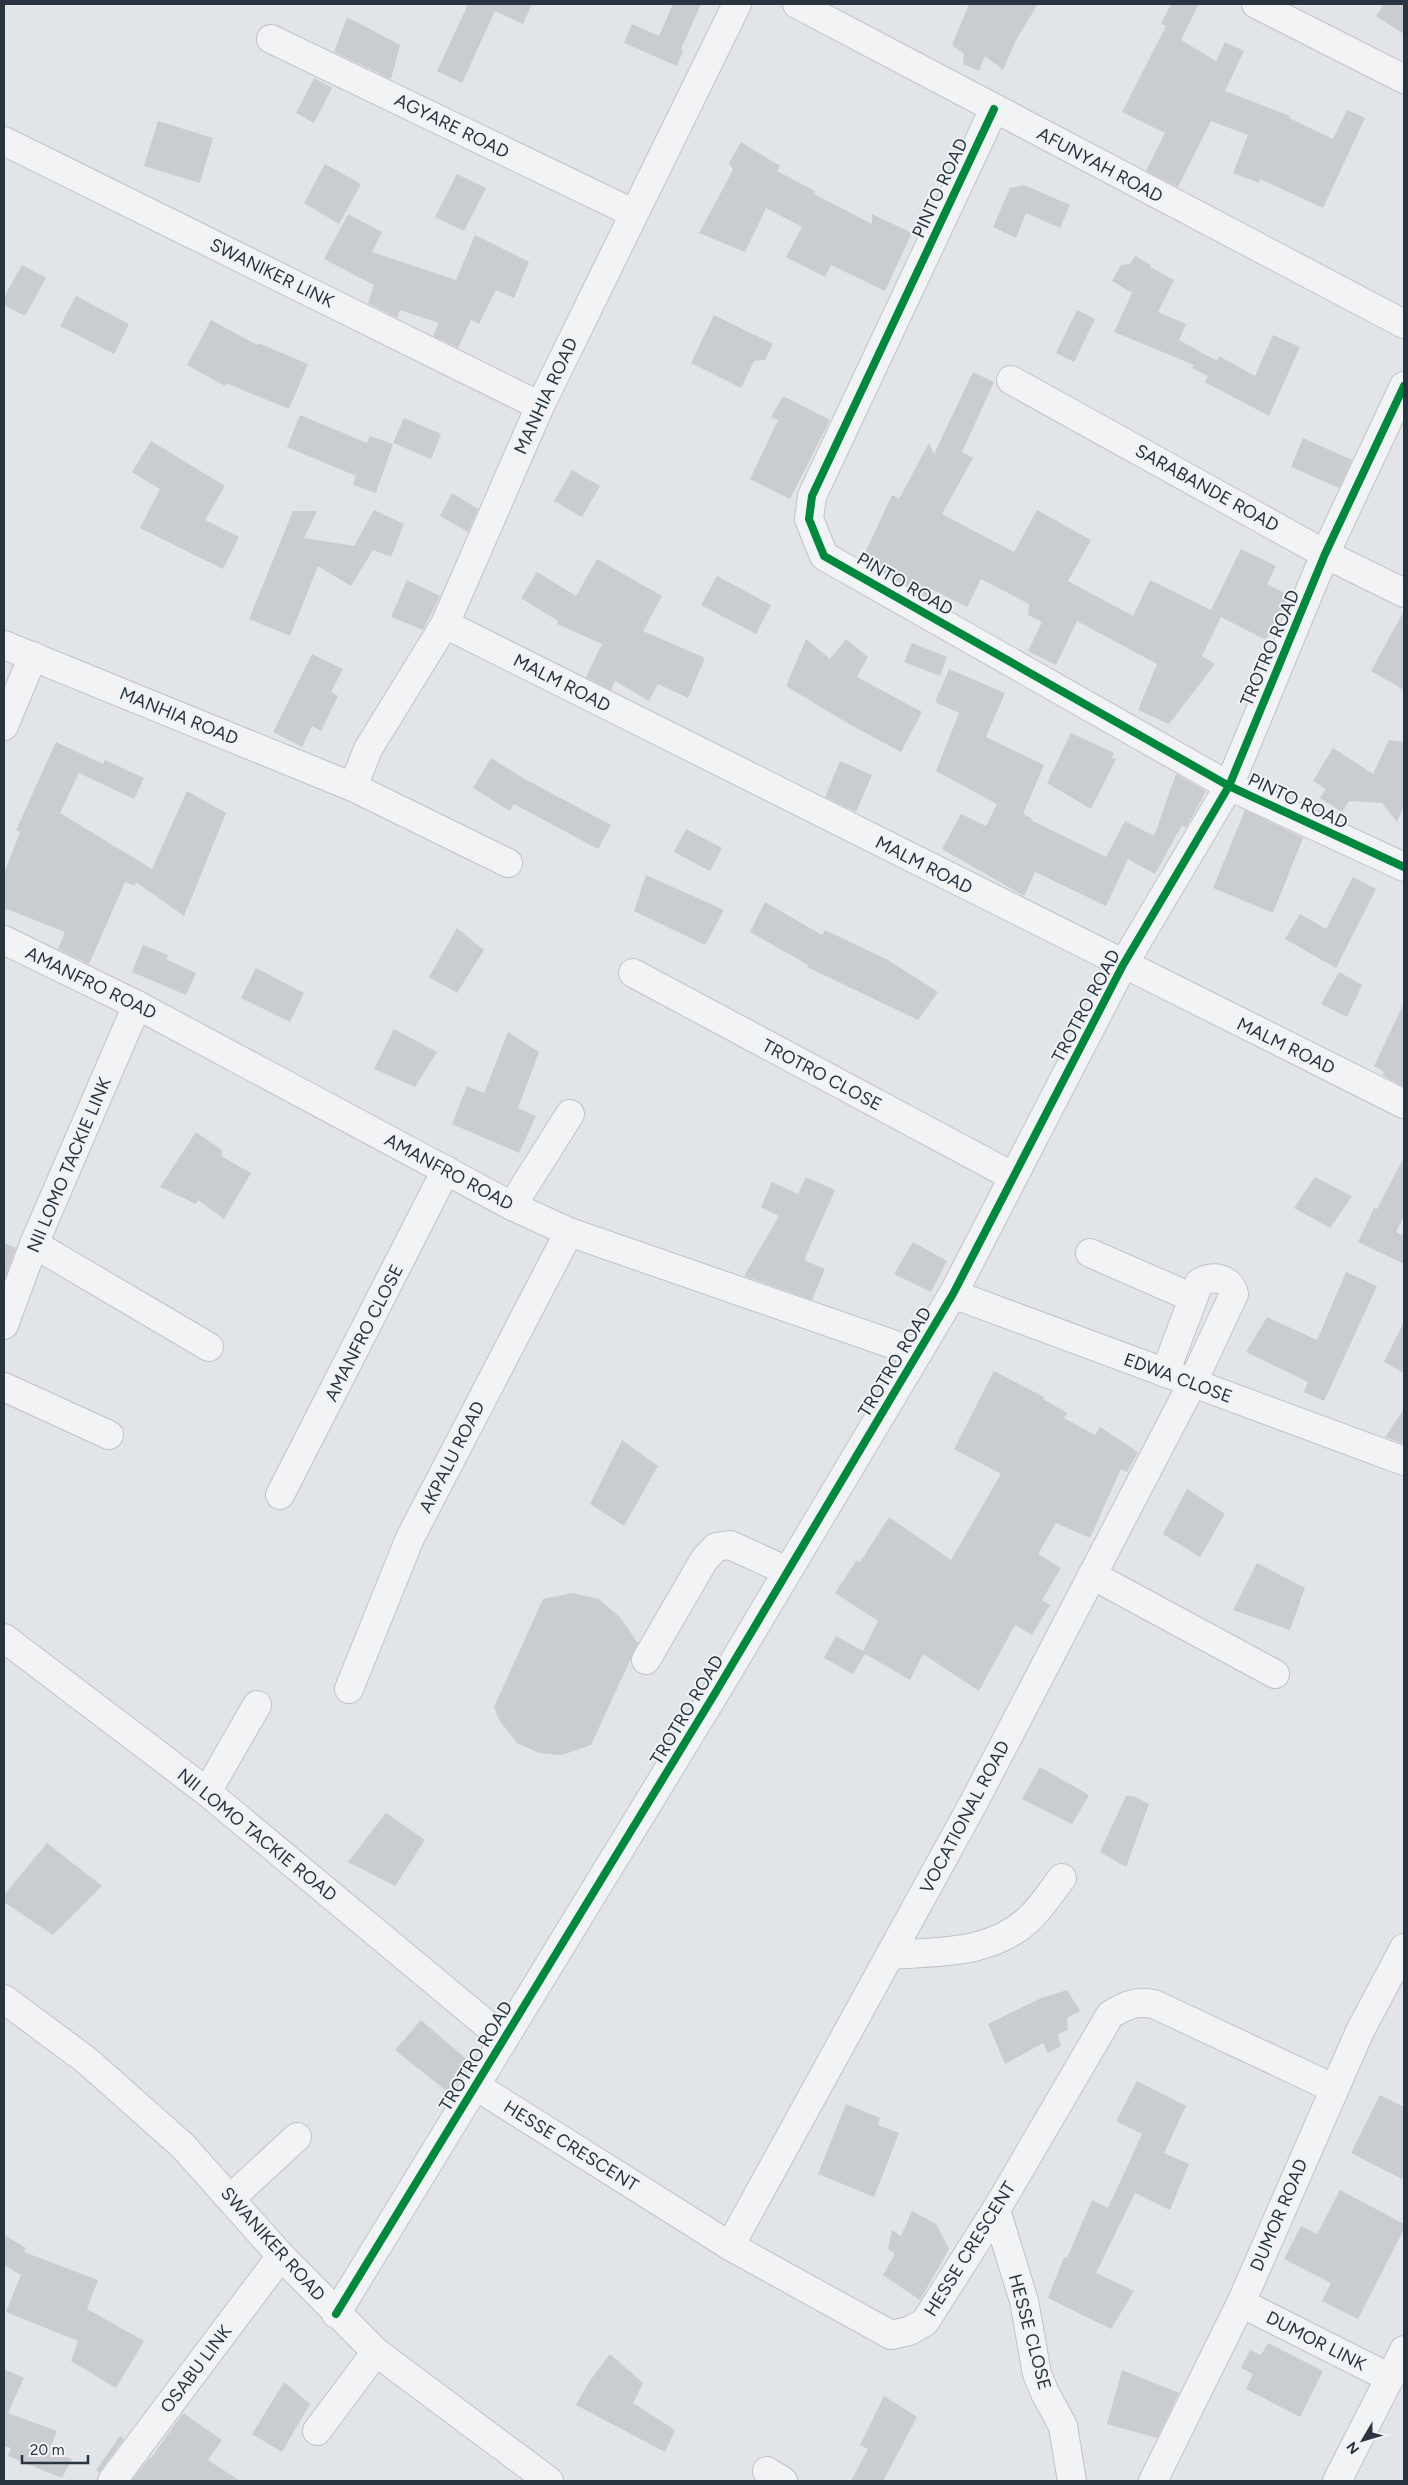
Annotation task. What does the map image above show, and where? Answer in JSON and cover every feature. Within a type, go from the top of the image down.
[{"type":"street","name":"MANHIA ROAD","points":[[353,787],[368,748],[445,624],[540,406],[737,4]]},
{"type":"street","name":"AFUNYAH ROAD","points":[[797,4],[1404,324]]},
{"type":"street","points":[[1256,4],[1404,79]]},
{"type":"street","name":"AGYARE ROAD","points":[[271,38],[633,213]]},
{"type":"street","name":"PINTO ROAD","points":[[994,109],[812,496],[810,519],[824,556],[1229,786],[1404,867]]},
{"type":"street","name":"SWANIKER LINK","points":[[4,141],[540,406]]},
{"type":"street","name":"SARABANDE ROAD","points":[[1011,380],[1325,554],[1404,594]]},
{"type":"street","name":"TROTRO ROAD","points":[[336,2314],[476,2086],[953,1294],[1012,1176],[1123,966],[1229,786],[1325,554],[1404,386]]},
{"type":"street","name":"MALM ROAD","points":[[445,624],[1123,966],[1404,1104]]},
{"type":"street","name":"MANHIA ROAD","points":[[4,645],[353,787],[508,863]]},
{"type":"street","points":[[4,726],[34,656]]},
{"type":"street","name":"AMANFRO ROAD","points":[[4,940],[138,1005],[512,1206],[569,1232],[918,1353]]},
{"type":"street","name":"TROTRO CLOSE","points":[[632,974],[1012,1176]]},
{"type":"street","name":"NII LOMO TACKIE LINK","points":[[4,1325],[34,1244],[138,1005]]},
{"type":"street","points":[[512,1206],[570,1114]]},
{"type":"street","name":"AMANFRO CLOSE","points":[[280,1495],[446,1170]]},
{"type":"street","name":"AKPALU ROAD","points":[[349,1689],[410,1538],[569,1232]]},
{"type":"street","points":[[34,1244],[210,1346]]},
{"type":"street","points":[[1090,1253],[1193,1298],[1165,1373]]},
{"type":"street","name":"VOCATIONAL ROAD","points":[[730,2246],[974,1802],[1192,1384],[1234,1294],[1232,1288],[1227,1283],[1215,1277],[1208,1277],[1199,1282],[1193,1298]]},
{"type":"street","name":"EDWA CLOSE","points":[[953,1294],[1404,1461]]},
{"type":"street","points":[[4,1387],[110,1435]]},
{"type":"street","points":[[646,1660],[704,1560],[716,1547],[730,1545],[787,1571]]},
{"type":"street","points":[[1092,1575],[1275,1674]]},
{"type":"street","name":"NII LOMO TACKIE ROAD","points":[[4,1638],[207,1792],[504,2039]]},
{"type":"street","points":[[207,1792],[257,1705]]},
{"type":"street","points":[[890,1955],[980,1947],[1000,1939],[1028,1919],[1062,1878]]},
{"type":"street","name":"DUMOR ROAD","points":[[1153,2481],[1241,2304],[1333,2088],[1360,2031],[1404,1948]]},
{"type":"street","name":"SWANIKER ROAD","points":[[4,1999],[86,2060],[183,2146],[281,2256],[336,2314],[376,2352],[549,2481]]},
{"type":"street","name":"HESSE CRESCENT","points":[[476,2086],[730,2246],[891,2335],[909,2331],[925,2322],[996,2210],[1110,2015],[1126,2006],[1138,2002],[1154,2004],[1333,2088]]},
{"type":"street","points":[[231,2198],[297,2137]]},
{"type":"street","name":"HESSE CLOSE","points":[[996,2210],[1024,2301],[1037,2374],[1063,2426],[1072,2481]]},
{"type":"street","name":"OSABU LINK","points":[[112,2481],[281,2256]]},
{"type":"street","name":"DUMOR LINK","points":[[1241,2304],[1390,2378]]},
{"type":"street","points":[[1337,2481],[1404,2350]]},
{"type":"street","points":[[317,2431],[376,2352]]},
{"type":"building","points":[[468,4],[532,4],[523,24],[495,11],[462,83],[437,71]]},
{"type":"building","points":[[673,4],[701,4],[681,49],[683,51],[677,66],[624,43],[632,24],[659,36]]},
{"type":"building","points":[[969,4],[1038,4],[1016,40],[1003,70],[985,56],[979,71],[963,64],[964,54],[952,45]]},
{"type":"building","points":[[1171,4],[1199,4],[1181,40],[1216,61],[1225,42],[1244,51],[1225,91],[1290,116],[1289,118],[1333,139],[1347,110],[1365,118],[1323,208],[1260,179],[1259,183],[1233,173],[1248,135],[1211,121],[1178,187],[1146,171],[1165,133],[1122,112],[1166,26],[1161,24]]},
{"type":"building","points":[[1384,4],[1404,4],[1404,34],[1376,16]]},
{"type":"building","points":[[347,17],[400,45],[391,79],[334,52]]},
{"type":"building","points":[[314,78],[332,88],[314,123],[296,113]]},
{"type":"building","points":[[158,121],[213,138],[200,183],[144,166]]},
{"type":"building","points":[[741,142],[780,166],[777,171],[815,191],[814,194],[872,224],[872,214],[912,233],[885,291],[831,265],[825,277],[786,257],[802,227],[766,208],[745,252],[699,233],[733,170],[729,163]]},
{"type":"building","points":[[325,164],[361,184],[339,224],[304,203]]},
{"type":"building","points":[[457,174],[486,188],[464,231],[435,217]]},
{"type":"building","points":[[1024,185],[1070,205],[1060,228],[1026,213],[1016,238],[993,227],[1010,188]]},
{"type":"building","points":[[348,214],[382,232],[372,252],[456,280],[475,235],[529,262],[514,298],[496,290],[479,324],[471,320],[458,348],[433,336],[439,323],[400,310],[397,318],[368,303],[374,285],[324,259]]},
{"type":"building","points":[[1135,256],[1151,265],[1150,267],[1174,280],[1158,312],[1186,324],[1179,340],[1217,361],[1219,356],[1255,376],[1273,335],[1300,347],[1269,416],[1205,382],[1208,376],[1192,368],[1194,365],[1114,332],[1132,293],[1112,281],[1121,265],[1130,264]]},
{"type":"building","points":[[22,265],[46,278],[25,316],[4,305],[4,297]]},
{"type":"building","points":[[76,296],[129,324],[114,354],[60,326]]},
{"type":"building","points":[[1077,310],[1095,319],[1074,362],[1056,353]]},
{"type":"building","points":[[714,315],[773,344],[765,360],[754,361],[741,388],[691,363]]},
{"type":"building","points":[[211,320],[257,345],[258,343],[308,364],[289,409],[226,383],[225,386],[187,365]]},
{"type":"building","points":[[973,372],[994,382],[962,452],[973,458],[942,514],[1014,552],[1037,510],[1091,540],[1068,581],[1133,616],[1150,580],[1211,610],[1241,549],[1276,566],[1267,584],[1289,595],[1266,640],[1221,617],[1202,656],[1215,664],[1169,724],[1138,710],[1157,664],[1077,621],[1056,665],[1028,651],[1042,622],[1028,615],[1029,604],[981,579],[967,607],[931,589],[927,597],[862,559],[892,495],[899,499],[929,443],[934,454]]},
{"type":"building","points":[[783,396],[830,420],[790,499],[750,479],[778,420],[771,417]]},
{"type":"building","points":[[300,415],[367,443],[370,436],[393,444],[376,493],[353,485],[356,476],[287,447]]},
{"type":"building","points":[[404,418],[441,434],[431,459],[393,443]]},
{"type":"building","points":[[1303,438],[1352,460],[1339,488],[1291,467]]},
{"type":"building","points":[[151,441],[225,486],[205,520],[239,537],[223,569],[140,528],[160,489],[132,472]]},
{"type":"building","points":[[572,470],[600,486],[582,517],[554,501]]},
{"type":"building","points":[[452,493],[478,509],[468,532],[440,516]]},
{"type":"building","points":[[374,510],[404,524],[391,557],[373,550],[351,586],[318,566],[290,636],[249,619],[293,511],[317,511],[304,538],[354,546]]},
{"type":"building","points":[[597,559],[662,596],[643,631],[705,658],[688,698],[658,684],[649,701],[615,681],[611,690],[586,677],[602,644],[557,624],[558,621],[521,598],[537,572],[576,596]]},
{"type":"building","points":[[717,576],[771,605],[756,634],[701,605]]},
{"type":"building","points":[[407,580],[440,596],[423,630],[391,617]]},
{"type":"building","points":[[1404,611],[1404,690],[1371,671]]},
{"type":"building","points":[[806,639],[830,659],[846,639],[868,657],[857,677],[922,712],[901,752],[849,724],[786,686]]},
{"type":"building","points":[[912,643],[947,657],[940,676],[904,662]]},
{"type":"building","points":[[312,654],[343,669],[331,692],[338,696],[321,731],[312,726],[302,747],[273,732]]},
{"type":"building","points":[[949,669],[1005,693],[986,737],[1044,765],[1023,814],[1032,818],[1031,820],[1106,857],[1125,821],[1154,836],[1176,774],[1206,791],[1186,828],[1182,825],[1155,874],[1128,859],[1106,906],[1035,872],[1024,896],[942,849],[961,814],[986,826],[997,804],[936,771],[959,713],[935,702]]},
{"type":"building","points":[[1071,733],[1114,753],[1112,758],[1116,759],[1091,809],[1047,783]]},
{"type":"building","points":[[1389,740],[1404,742],[1404,806],[1397,822],[1382,803],[1349,801],[1342,812],[1320,798],[1326,789],[1313,781],[1333,748],[1373,774]]},
{"type":"building","points":[[56,742],[103,764],[105,760],[144,778],[134,799],[79,773],[60,813],[152,869],[187,791],[226,813],[184,916],[136,882],[135,886],[125,882],[89,964],[58,949],[65,932],[4,908],[4,874],[20,832],[16,830]]},
{"type":"building","points":[[491,758],[523,778],[611,825],[598,849],[514,804],[510,811],[473,788]]},
{"type":"building","points":[[840,761],[872,775],[856,812],[825,797]]},
{"type":"building","points":[[1245,810],[1303,838],[1273,913],[1213,888]]},
{"type":"building","points":[[686,829],[722,848],[710,871],[674,852]]},
{"type":"building","points":[[646,875],[724,910],[705,945],[634,911]]},
{"type":"building","points":[[1353,877],[1376,889],[1336,968],[1285,939],[1300,914],[1326,929]]},
{"type":"building","points":[[765,902],[822,935],[825,930],[888,960],[938,992],[918,1020],[807,967],[808,965],[750,932]]},
{"type":"building","points":[[457,928],[484,950],[457,993],[429,977]]},
{"type":"building","points":[[143,945],[168,955],[166,959],[196,973],[186,995],[132,972]]},
{"type":"building","points":[[256,968],[304,993],[290,1022],[241,998]]},
{"type":"building","points":[[1339,972],[1362,985],[1347,1017],[1321,1004]]},
{"type":"building","points":[[1404,1003],[1404,1087],[1382,1075],[1384,1072],[1374,1066]]},
{"type":"building","points":[[394,1029],[437,1052],[415,1087],[374,1069]]},
{"type":"building","points":[[508,1032],[539,1052],[518,1108],[536,1116],[519,1153],[452,1124],[467,1086],[484,1093]]},
{"type":"building","points":[[196,1132],[223,1151],[221,1156],[251,1173],[224,1219],[198,1200],[196,1204],[160,1187]]},
{"type":"building","points":[[1404,1157],[1404,1216],[1396,1232],[1404,1236],[1404,1264],[1358,1242],[1374,1208],[1377,1209]]},
{"type":"building","points":[[806,1177],[835,1190],[804,1260],[825,1269],[812,1300],[744,1276],[779,1216],[761,1207],[772,1182],[798,1194]]},
{"type":"building","points":[[1315,1177],[1352,1196],[1330,1228],[1294,1208]]},
{"type":"building","points":[[913,1242],[947,1261],[931,1292],[894,1274]]},
{"type":"building","points":[[4,1243],[16,1248],[4,1281]]},
{"type":"building","points":[[1346,1272],[1377,1286],[1324,1401],[1304,1392],[1308,1382],[1246,1352],[1267,1317],[1317,1340]]},
{"type":"building","points":[[1404,1322],[1404,1373],[1384,1362]]},
{"type":"building","points":[[994,1371],[1044,1397],[1043,1399],[1067,1413],[1064,1418],[1095,1435],[1100,1427],[1138,1452],[1127,1472],[1121,1469],[1090,1538],[1056,1523],[1038,1554],[1061,1568],[1042,1600],[1050,1605],[1032,1635],[1015,1625],[979,1691],[923,1654],[910,1680],[865,1654],[853,1674],[824,1658],[836,1636],[863,1651],[878,1621],[835,1593],[857,1560],[860,1562],[889,1517],[951,1560],[1001,1474],[954,1449]]},
{"type":"building","points":[[1404,1409],[1404,1444],[1385,1437]]},
{"type":"building","points":[[622,1440],[658,1466],[624,1526],[590,1504]]},
{"type":"building","points":[[1187,1489],[1225,1514],[1200,1557],[1163,1534]]},
{"type":"building","points":[[1257,1563],[1305,1588],[1290,1630],[1233,1610]]},
{"type":"building","points":[[572,1593],[599,1599],[620,1617],[638,1643],[591,1745],[562,1755],[539,1753],[517,1743],[499,1720],[494,1707],[543,1599]]},
{"type":"building","points":[[1040,1767],[1089,1795],[1072,1824],[1022,1799]]},
{"type":"building","points":[[1126,1796],[1133,1796],[1149,1804],[1126,1867],[1100,1852]]},
{"type":"building","points":[[386,1813],[425,1840],[395,1886],[348,1862]]},
{"type":"building","points":[[47,1843],[102,1886],[53,1935],[4,1902],[4,1895]]},
{"type":"building","points":[[1067,1990],[1080,2011],[1067,2018],[1068,2030],[1058,2034],[1061,2046],[1048,2053],[1043,2043],[1005,2064],[988,2024],[1039,1999]]},
{"type":"building","points":[[421,2020],[471,2063],[449,2093],[395,2050]]},
{"type":"building","points":[[1137,2081],[1186,2106],[1164,2153],[1189,2164],[1170,2210],[1135,2193],[1096,2273],[1134,2291],[1111,2329],[1048,2298],[1064,2257],[1067,2258],[1092,2200],[1108,2208],[1142,2134],[1116,2121]]},
{"type":"building","points":[[1380,2095],[1404,2107],[1404,2180],[1351,2153]]},
{"type":"building","points":[[846,2104],[880,2118],[878,2125],[899,2133],[874,2197],[818,2174]]},
{"type":"building","points":[[1340,2190],[1404,2224],[1404,2229],[1358,2319],[1322,2301],[1331,2283],[1284,2259],[1301,2226],[1317,2234]]},
{"type":"building","points":[[912,2211],[936,2224],[949,2249],[920,2300],[883,2275],[895,2254],[888,2249],[892,2230],[901,2236]]},
{"type":"building","points":[[4,2235],[26,2248],[24,2252],[98,2280],[87,2309],[144,2341],[116,2388],[71,2361],[78,2341],[6,2312],[21,2275],[4,2265]]},
{"type":"building","points":[[1268,2343],[1323,2371],[1300,2417],[1246,2389],[1253,2374],[1241,2368],[1250,2350],[1261,2355]]},
{"type":"building","points":[[610,2354],[643,2383],[633,2403],[675,2430],[665,2452],[576,2405],[589,2382]]},
{"type":"building","points":[[4,2369],[24,2378],[8,2413],[57,2431],[49,2451],[72,2459],[62,2478],[8,2456],[11,2448],[4,2446]]},
{"type":"building","points":[[1122,2370],[1179,2393],[1157,2438],[1107,2424]]},
{"type":"building","points":[[284,2382],[310,2404],[282,2452],[252,2434]]},
{"type":"building","points":[[884,2396],[917,2417],[883,2481],[851,2481],[868,2449],[860,2445]]},
{"type":"building","points":[[183,2413],[222,2440],[208,2460],[240,2481],[131,2481],[151,2458]]},
{"type":"building","points":[[120,2436],[124,2439],[99,2473],[96,2470]]},
{"type":"cycle path","points":[[994,109],[812,496],[809,519],[824,556],[1229,786],[1404,867]]},
{"type":"cycle path","points":[[336,2314],[714,1695],[953,1294],[1123,965],[1229,786],[1325,554],[1404,386]]}]
